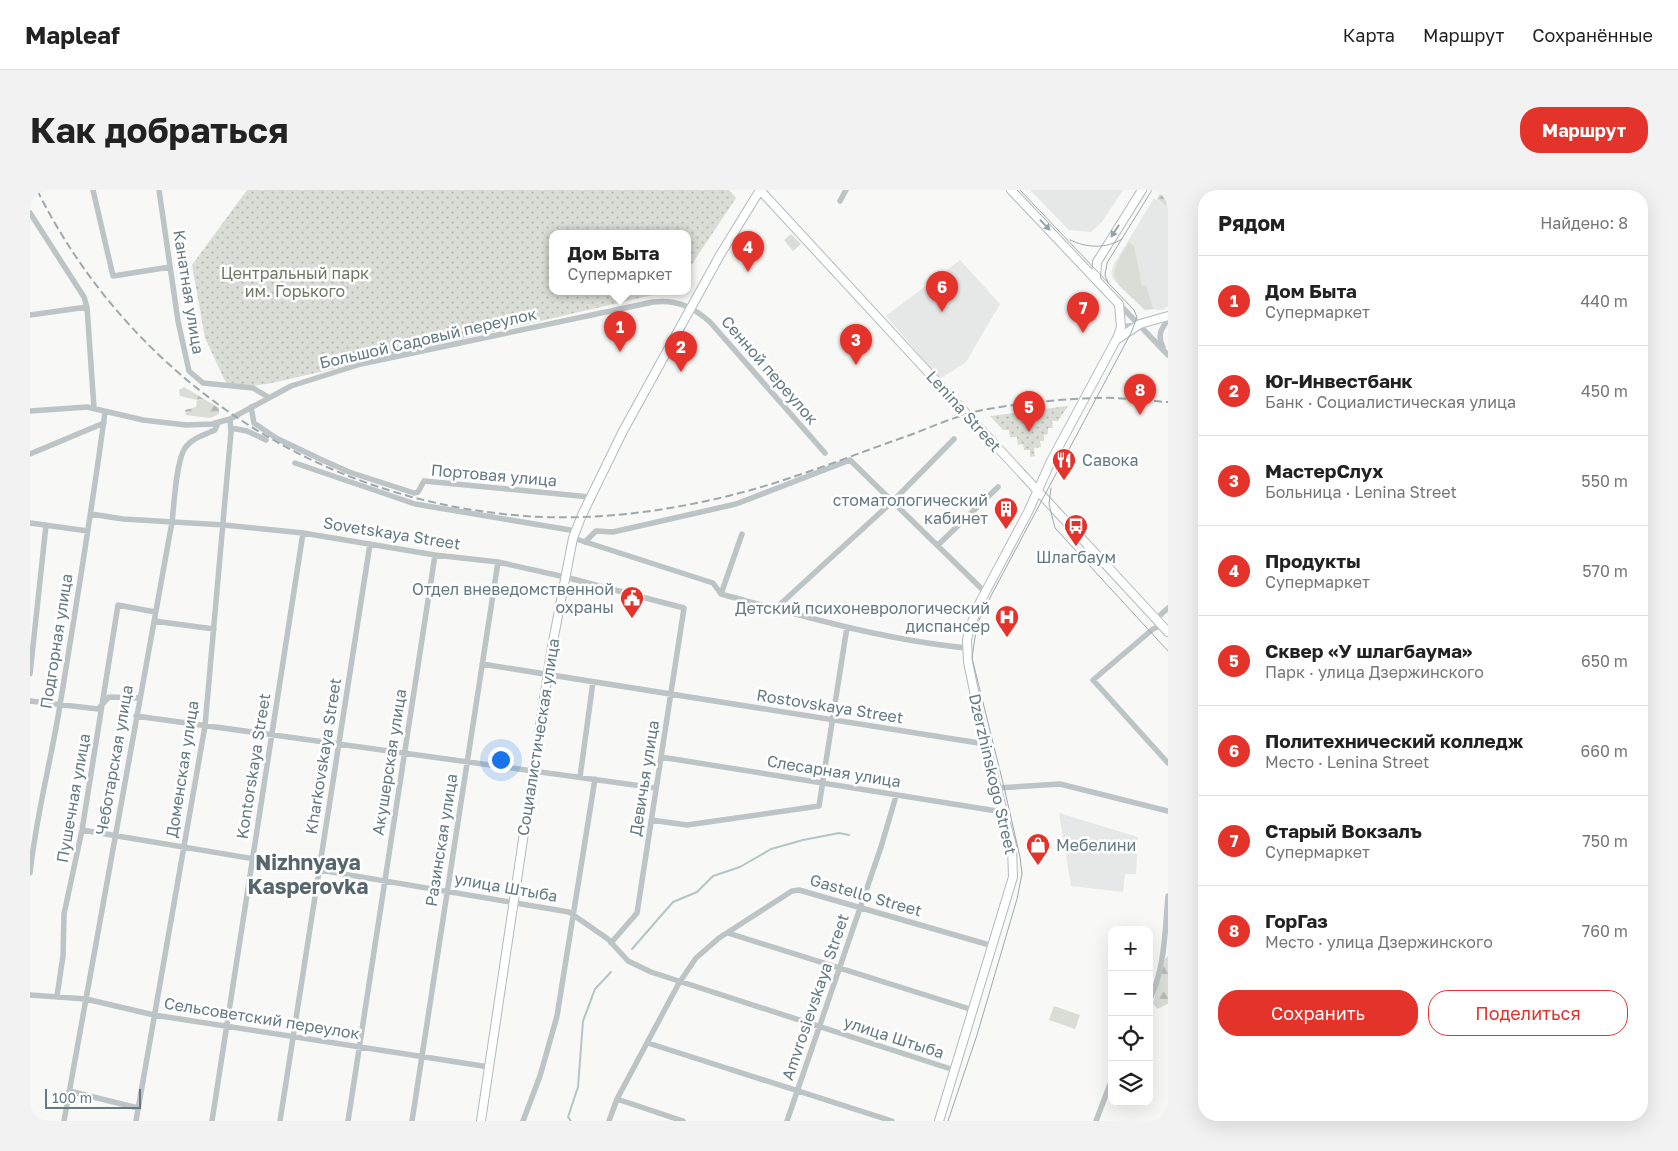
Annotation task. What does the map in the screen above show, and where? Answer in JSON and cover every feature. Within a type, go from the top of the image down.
[{"type":"main road","name":"Социалистическая улица","points":[[481,1121],[548,674],[565,577],[575,535],[590,497],[623,431],[720,255],[760,190]]},
{"type":"main road","name":"Lenina Street","points":[[760,190],[1168,632]]},
{"type":"main road","points":[[1011,190],[1119,304],[1121,327]]},
{"type":"main road","points":[[1096,278],[1097,262],[1142,190]]},
{"type":"main road","points":[[1116,340],[1140,324],[1168,316]]},
{"type":"main road","name":"Dzerzhinskogo Street","points":[[939,1121],[1013,877],[1012,846],[985,744],[972,680],[967,648],[970,627],[985,592],[1121,327]]},
{"type":"street","points":[[92,190],[113,276],[170,267]]},
{"type":"street","name":"Канатная улица","points":[[160,190],[178,321],[191,374],[202,383],[253,388],[268,397]]},
{"type":"street","points":[[840,201],[846,190]]},
{"type":"street","points":[[31,216],[84,297],[87,307],[94,408]]},
{"type":"street","name":"Большой Садовый переулок","points":[[30,411],[94,408],[105,412],[186,425],[218,423],[230,419],[268,397],[310,379],[361,364],[653,302],[669,301],[692,308]]},
{"type":"street","points":[[1119,304],[1168,355]]},
{"type":"street","points":[[30,315],[87,307]]},
{"type":"street","name":"Сенной переулок","points":[[692,308],[710,322],[825,453]]},
{"type":"street","points":[[1168,320],[1160,329],[1160,340],[1168,355]]},
{"type":"street","points":[[1121,327],[1140,324]]},
{"type":"street","name":"Портовая улица","points":[[250,407],[254,423],[276,438],[349,472],[414,493],[418,492],[424,481],[590,497]]},
{"type":"street","name":"Подгорная улица","points":[[30,872],[60,706],[91,514],[105,412]]},
{"type":"street","name":"Доменская улица","points":[[136,1121],[205,726],[224,525],[231,428],[230,419]]},
{"type":"street","points":[[30,454],[104,423]]},
{"type":"street","name":"Чеботарская улица","points":[[64,1121],[172,522],[182,454],[196,438],[217,429],[218,423]]},
{"type":"street","points":[[231,428],[247,431],[266,440]]},
{"type":"street","points":[[775,609],[893,501],[954,439]]},
{"type":"street","points":[[585,542],[596,531],[616,531],[736,504],[850,460],[985,592]]},
{"type":"street","points":[[295,463],[415,504],[575,535],[585,542],[713,583],[721,594],[775,609],[922,644],[967,648]]},
{"type":"street","points":[[938,545],[998,486]]},
{"type":"street","name":"Sovetskaya Street","points":[[91,514],[303,533],[435,555],[498,562],[565,577],[684,608]]},
{"type":"street","points":[[30,523],[88,531]]},
{"type":"street","points":[[30,674],[46,525]]},
{"type":"street","name":"Kontorskaya Street","points":[[212,1121],[303,533]]},
{"type":"street","points":[[721,594],[742,534]]},
{"type":"street","name":"Kharkovskaya Street","points":[[280,1121],[370,544]]},
{"type":"street","name":"Акушерская улица","points":[[348,1121],[435,555]]},
{"type":"street","name":"Разинская улица","points":[[412,1121],[498,562]]},
{"type":"street","name":"Пушечная улица","points":[[57,996],[63,956],[64,914],[82,830],[118,606],[155,612]]},
{"type":"street","name":"Девичья улица","points":[[611,943],[637,913],[684,608]]},
{"type":"street","points":[[1168,608],[1153,629],[1093,680],[1168,763]]},
{"type":"street","points":[[154,621],[214,629]]},
{"type":"street","points":[[651,820],[688,825],[819,806],[847,627]]},
{"type":"street","name":"Rostovskaya Street","points":[[482,664],[985,744]]},
{"type":"street","points":[[580,777],[593,682]]},
{"type":"street","points":[[30,701],[98,709],[106,698],[109,697],[140,698]]},
{"type":"street","points":[[136,716],[656,788]]},
{"type":"street","name":"Слесарная улица","points":[[661,757],[1004,812]]},
{"type":"street","points":[[523,1121],[551,1044],[574,915],[595,779]]},
{"type":"street","points":[[997,788],[1060,784],[1168,811]]},
{"type":"street","name":"Amvrosievskaya Street","points":[[787,1121],[840,968],[896,796]]},
{"type":"street","name":"улица Штыба","points":[[82,830],[115,834],[569,912],[611,943],[628,961],[651,972],[679,983],[954,1070]]},
{"type":"street","name":"Gastello Street","points":[[609,1121],[617,1099],[679,983],[696,958],[728,933],[792,891],[799,890],[993,946]]},
{"type":"street","points":[[1153,994],[1166,944],[1168,896]]},
{"type":"street","points":[[728,933],[973,1010]]},
{"type":"street","name":"Сельсоветский переулок","points":[[30,995],[86,999],[154,1015],[489,1066]]},
{"type":"street","points":[[648,1043],[892,1121]]},
{"type":"street","points":[[1096,1121],[1108,1090]]},
{"type":"street","points":[[69,1091],[138,1108]]},
{"type":"street","points":[[617,1099],[683,1121]]},
{"type":"street","points":[[1164,1121],[1168,1112]]},
{"type":"shaded area","points":[[1030,190],[1123,190],[1101,223],[1091,232],[1069,230]]},
{"type":"shaded area","points":[[1154,198],[1163,204],[1168,202],[1168,306],[1163,310],[1147,309],[1140,305],[1113,279],[1111,273],[1114,264]]},
{"type":"shaded area","points":[[960,260],[1000,304],[966,362],[940,379],[886,316]]},
{"type":"shaded area","points":[[1059,813],[1138,837],[1136,874],[1125,874],[1123,892],[1071,886]]},
{"type":"green space","name":"Центральный парк им. Горького","points":[[247,190],[729,190],[736,198],[691,266],[691,230],[549,230],[549,295],[653,295],[272,383],[252,386],[227,385],[205,338],[192,265]]},
{"type":"green space","points":[[1162,190],[1168,190],[1168,204],[1165,205],[1157,199]]},
{"type":"green space","points":[[791,234],[801,244],[793,251],[784,240]]},
{"type":"green space","points":[[1129,242],[1134,246],[1142,286],[1146,285],[1153,309],[1145,310],[1119,286],[1116,280],[1114,273],[1116,266]]},
{"type":"green space","points":[[184,387],[219,408],[219,414],[210,418],[186,415],[185,410],[196,407],[197,400],[180,396],[179,390]]},
{"type":"green space","points":[[1068,406],[1058,421],[1052,421],[1053,428],[1048,428],[1048,434],[1044,435],[1044,441],[1040,441],[1041,447],[1034,448],[1035,456],[1030,457],[1030,450],[1024,450],[1023,444],[1018,445],[1017,437],[1010,437],[1009,430],[1003,430],[990,416]]},
{"type":"green space","points":[[1168,956],[1168,1004],[1157,1009],[1153,1003],[1165,959]]},
{"type":"green space","points":[[1054,1006],[1080,1015],[1075,1029],[1049,1020]]},
{"type":"waterway","points":[[632,949],[673,902],[697,892],[713,876],[740,867],[771,849],[839,833],[849,835]]},
{"type":"waterway","points":[[571,1121],[568,1117],[578,1087],[583,1021],[595,989],[611,972]]},
{"type":"tram line","points":[[948,1121],[977,1035],[1017,899],[1022,874],[1004,787],[972,658],[977,624],[1131,333],[1137,317],[1134,310],[1020,190]]},
{"type":"tram line","points":[[1108,283],[1105,275],[1107,263],[1152,190]]},
{"type":"tram line","points":[[1070,240],[1083,245],[1103,246],[1122,239]]},
{"type":"tram line","points":[[1051,488],[1049,504],[1055,528],[1168,651]]},
{"type":"railway","points":[[37,190],[76,257],[123,318],[177,372],[238,418],[303,456],[373,485],[448,505],[525,516],[550,517],[602,516],[653,511],[703,502],[774,483],[955,418],[983,410],[1055,400],[1115,398],[1168,402]]},
{"type":"place","name":"Продукты","points":[[748,272]]},
{"type":"place","name":"Политехнический колледж","points":[[942,312]]},
{"type":"place","name":"Старый Вокзалъ","points":[[1083,333]]},
{"type":"place","name":"Дом Быта","points":[[620,352]]},
{"type":"place","name":"МастерСлух","points":[[856,365]]},
{"type":"place","name":"Юг-Инвестбанк","points":[[681,372]]},
{"type":"place","name":"ГорГаз","points":[[1140,415]]},
{"type":"place","name":"Сквер «У шлагбаума»","points":[[1029,432]]},
{"type":"place","name":"Савока","points":[[1064,481]]},
{"type":"place","name":"стоматологический кабинет","points":[[1006,530]]},
{"type":"place","name":"Шлагбаум","points":[[1076,547]]},
{"type":"place","name":"Отдел вневедомственной охраны","points":[[632,619]]},
{"type":"place","name":"Детский психоневрологический диспансер","points":[[1007,638]]},
{"type":"place","name":"Мебелини","points":[[1038,866]]},
{"type":"district","name":"Nizhnyaya Kasperovka","points":[[308,874]]}]
